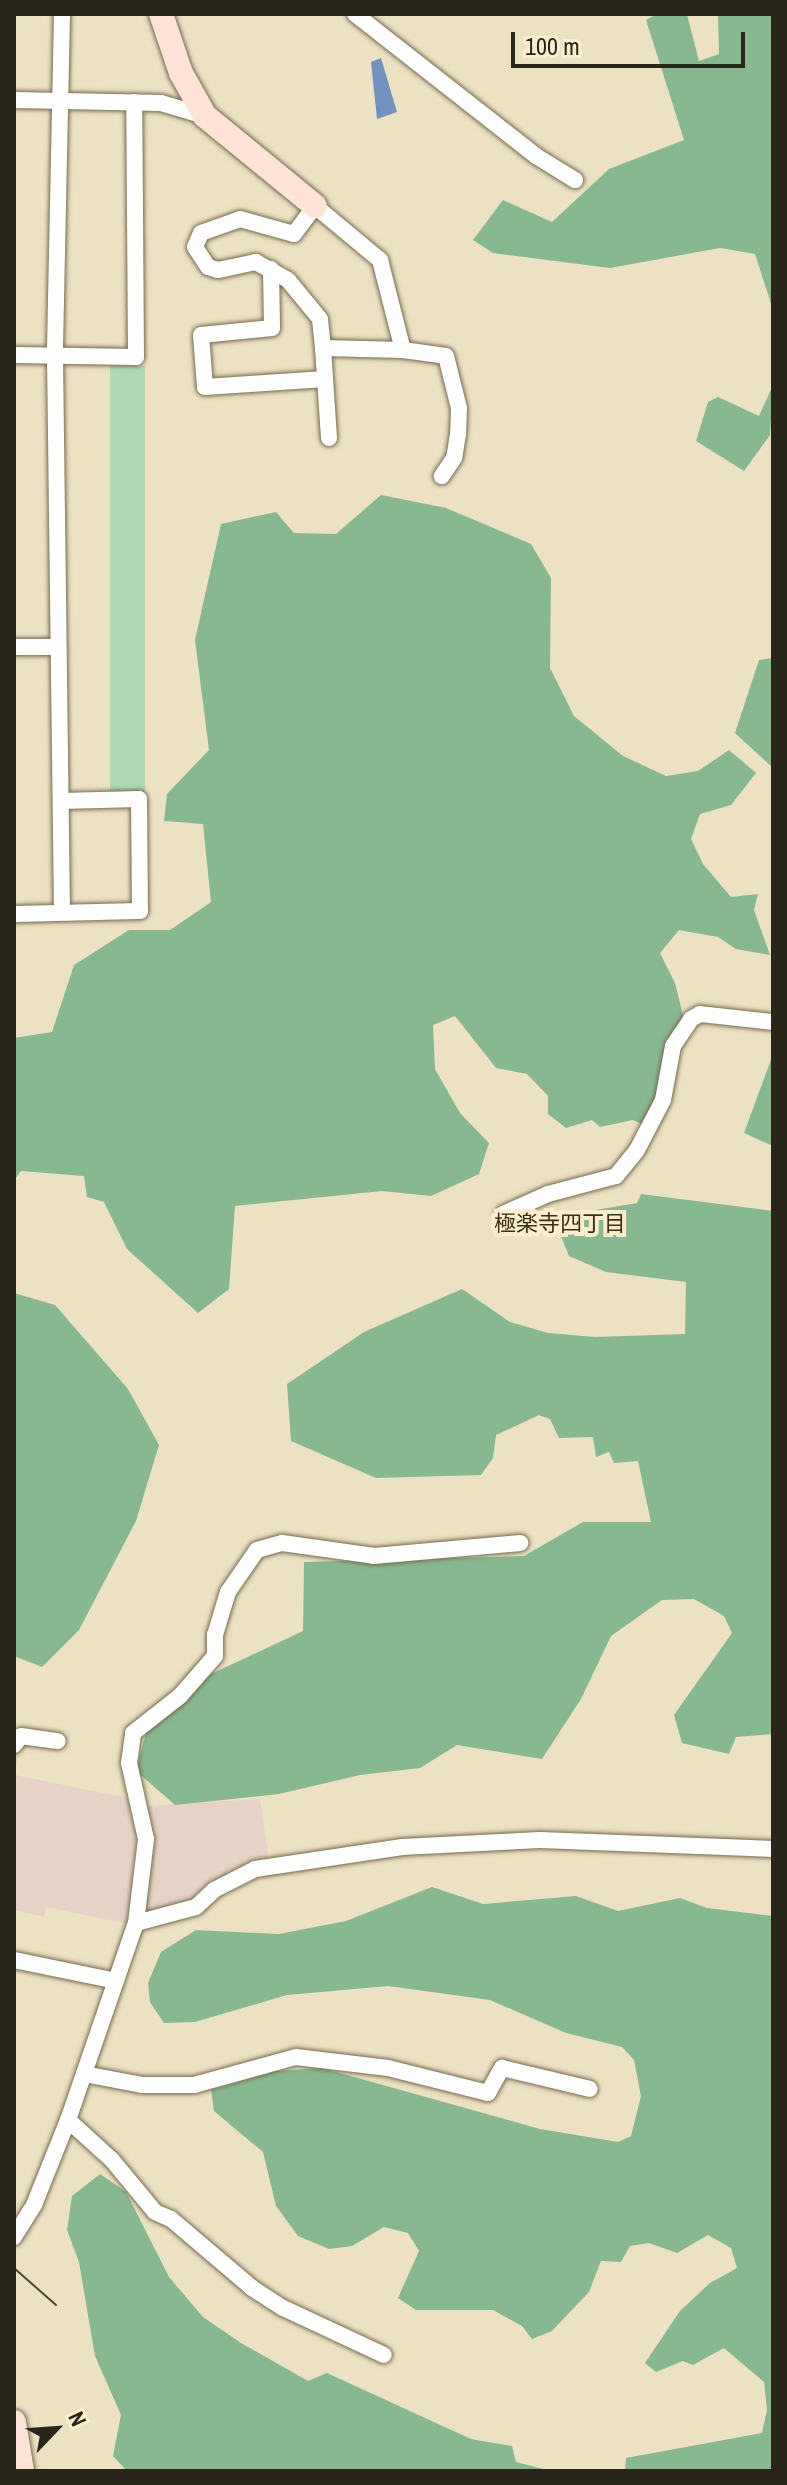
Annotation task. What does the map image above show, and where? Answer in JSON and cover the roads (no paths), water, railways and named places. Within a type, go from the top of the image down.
[{"type":"street","points":[[62,14],[55,356],[62,912]]},
{"type":"street","points":[[161,14],[181,73],[205,116],[380,260],[403,350]]},
{"type":"street","points":[[355,14],[536,156],[575,180]]},
{"type":"street","points":[[14,100],[134,102],[205,116]]},
{"type":"street","points":[[14,355],[136,357],[134,102]]},
{"type":"street","points":[[315,206],[294,234],[240,219],[207,228],[195,247],[202,262],[218,270],[256,262],[271,269],[288,280],[320,319],[329,438]]},
{"type":"street","points":[[271,269],[272,328],[201,335],[205,387],[325,379]]},
{"type":"street","points":[[323,348],[403,350],[446,356],[459,408],[454,458],[442,476]]},
{"type":"street","points":[[14,647],[57,647]]},
{"type":"street","points":[[14,914],[140,911],[139,799],[61,801]]},
{"type":"street","points":[[503,1214],[548,1194],[616,1176],[637,1150],[663,1100],[673,1046],[691,1019],[700,1014],[773,1022]]},
{"type":"street","points":[[14,2237],[34,2205],[68,2120],[136,1923],[146,1839],[129,1763],[130,1742],[139,1724],[180,1696],[215,1656],[215,1635],[228,1592],[257,1550],[282,1543],[374,1556],[520,1543]]},
{"type":"street","points":[[14,1745],[21,1736],[58,1741]]},
{"type":"street","points":[[136,1923],[196,1907],[214,1890],[255,1869],[402,1847],[540,1840],[773,1849]]},
{"type":"street","points":[[14,1960],[116,1981]]},
{"type":"street","points":[[84,2074],[143,2085],[194,2085],[296,2057],[388,2068],[488,2093],[502,2068],[590,2089]]},
{"type":"street","points":[[68,2120],[112,2160],[155,2212],[171,2219],[252,2288],[384,2355]]},
{"type":"street","points":[[14,2422],[22,2471]]},
{"type":"water","points":[[381,58],[397,112],[377,119],[371,62]]},
{"type":"tram line","points":[[14,2268],[56,2305]]},
{"type":"district","name":"極楽寺四丁目","points":[[560,1224]]}]
